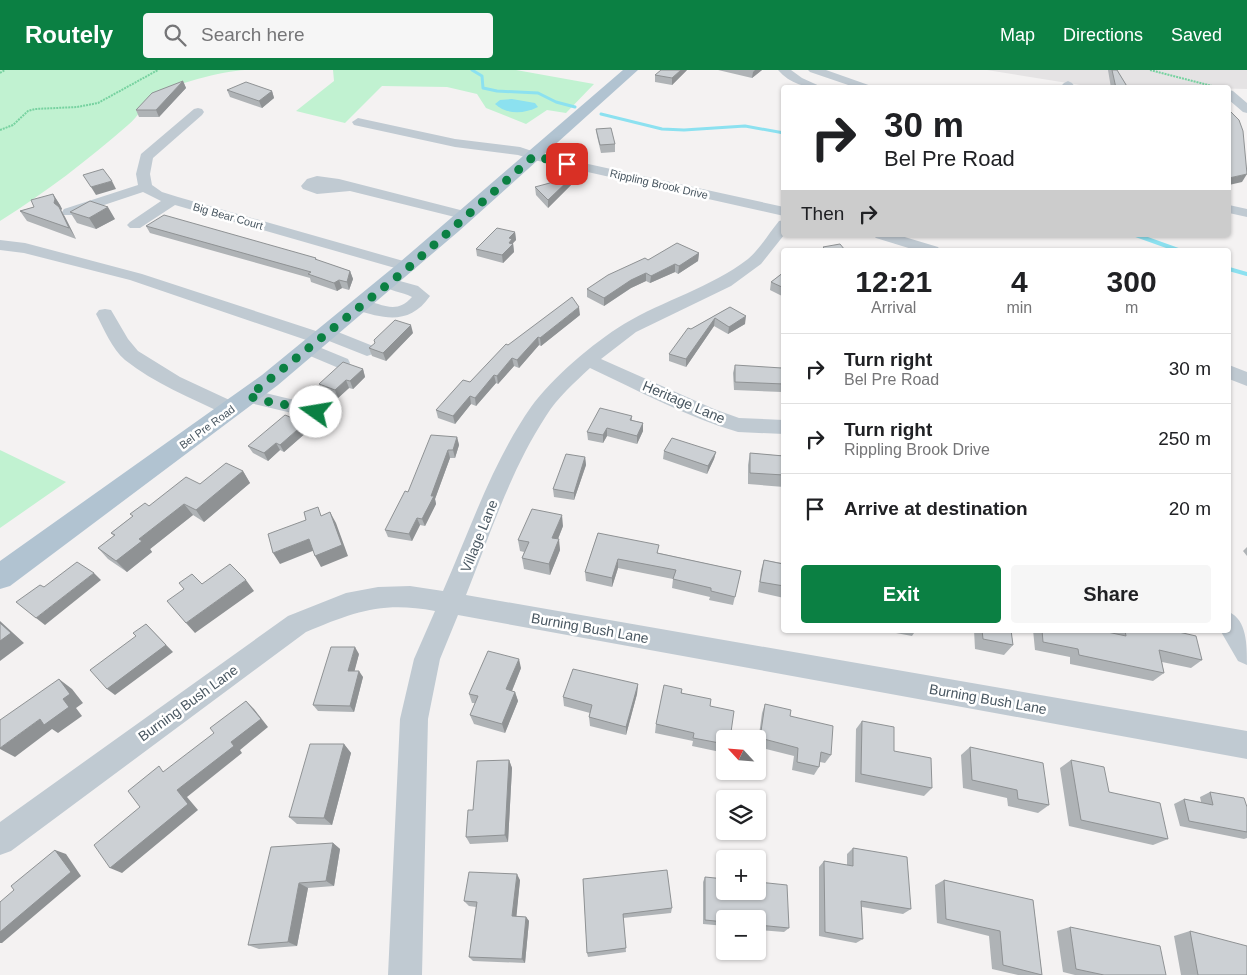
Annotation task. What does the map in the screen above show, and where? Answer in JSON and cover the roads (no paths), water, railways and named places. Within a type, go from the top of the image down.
[{"type":"main road","name":"Bel Pre Road","points":[[0,577],[240,402],[319,341],[408,268],[631,70]]},
{"type":"street","points":[[784,70],[798,80],[810,85]]},
{"type":"street","points":[[814,70],[862,85]]},
{"type":"street","points":[[1231,96],[1247,109]]},
{"type":"street","points":[[69,212],[145,187],[143,174],[146,157],[198,112]]},
{"type":"street","name":"Rippling Brook Drive","points":[[358,122],[455,143],[520,152],[781,211]]},
{"type":"street","name":"Big Bear Court","points":[[145,187],[158,195],[173,200],[408,268]]},
{"type":"street","points":[[350,187],[467,216]]},
{"type":"street","points":[[135,225],[173,200]]},
{"type":"street","points":[[1231,209],[1247,213]]},
{"type":"street","name":"Village Lane","points":[[404,975],[414,719],[427,659],[508,465],[538,412],[556,390],[588,360],[630,328],[726,282],[755,261],[781,228]]},
{"type":"street","points":[[888,237],[925,248]]},
{"type":"street","points":[[0,245],[25,248],[136,278],[319,341],[367,350]]},
{"type":"street","points":[[362,306],[384,313],[398,314],[407,310],[422,296],[412,290],[389,283]]},
{"type":"street","points":[[106,314],[120,342],[131,356],[173,381],[240,402],[303,407],[316,412]]},
{"type":"street","points":[[319,341],[341,363]]},
{"type":"street","name":"Heritage Lane","points":[[588,360],[707,414],[738,425],[781,427]]},
{"type":"street","points":[[1231,372],[1247,380]]},
{"type":"street","name":"Burning Bush Lane","points":[[0,840],[297,624],[346,604],[378,597],[410,596],[452,603],[1247,746]]},
{"type":"street","points":[[1231,626],[1247,653]]},
{"type":"water","points":[[512,99],[535,103],[538,107],[527,111],[510,112],[495,104],[500,100]]},
{"type":"waterway","points":[[472,70],[482,76],[483,88],[497,91],[538,93],[556,102],[575,107]]},
{"type":"waterway","points":[[601,114],[662,129],[684,130],[745,126],[781,132]]},
{"type":"waterway","points":[[1142,237],[1172,248]]},
{"type":"waterway","points":[[1231,270],[1247,274]]}]
